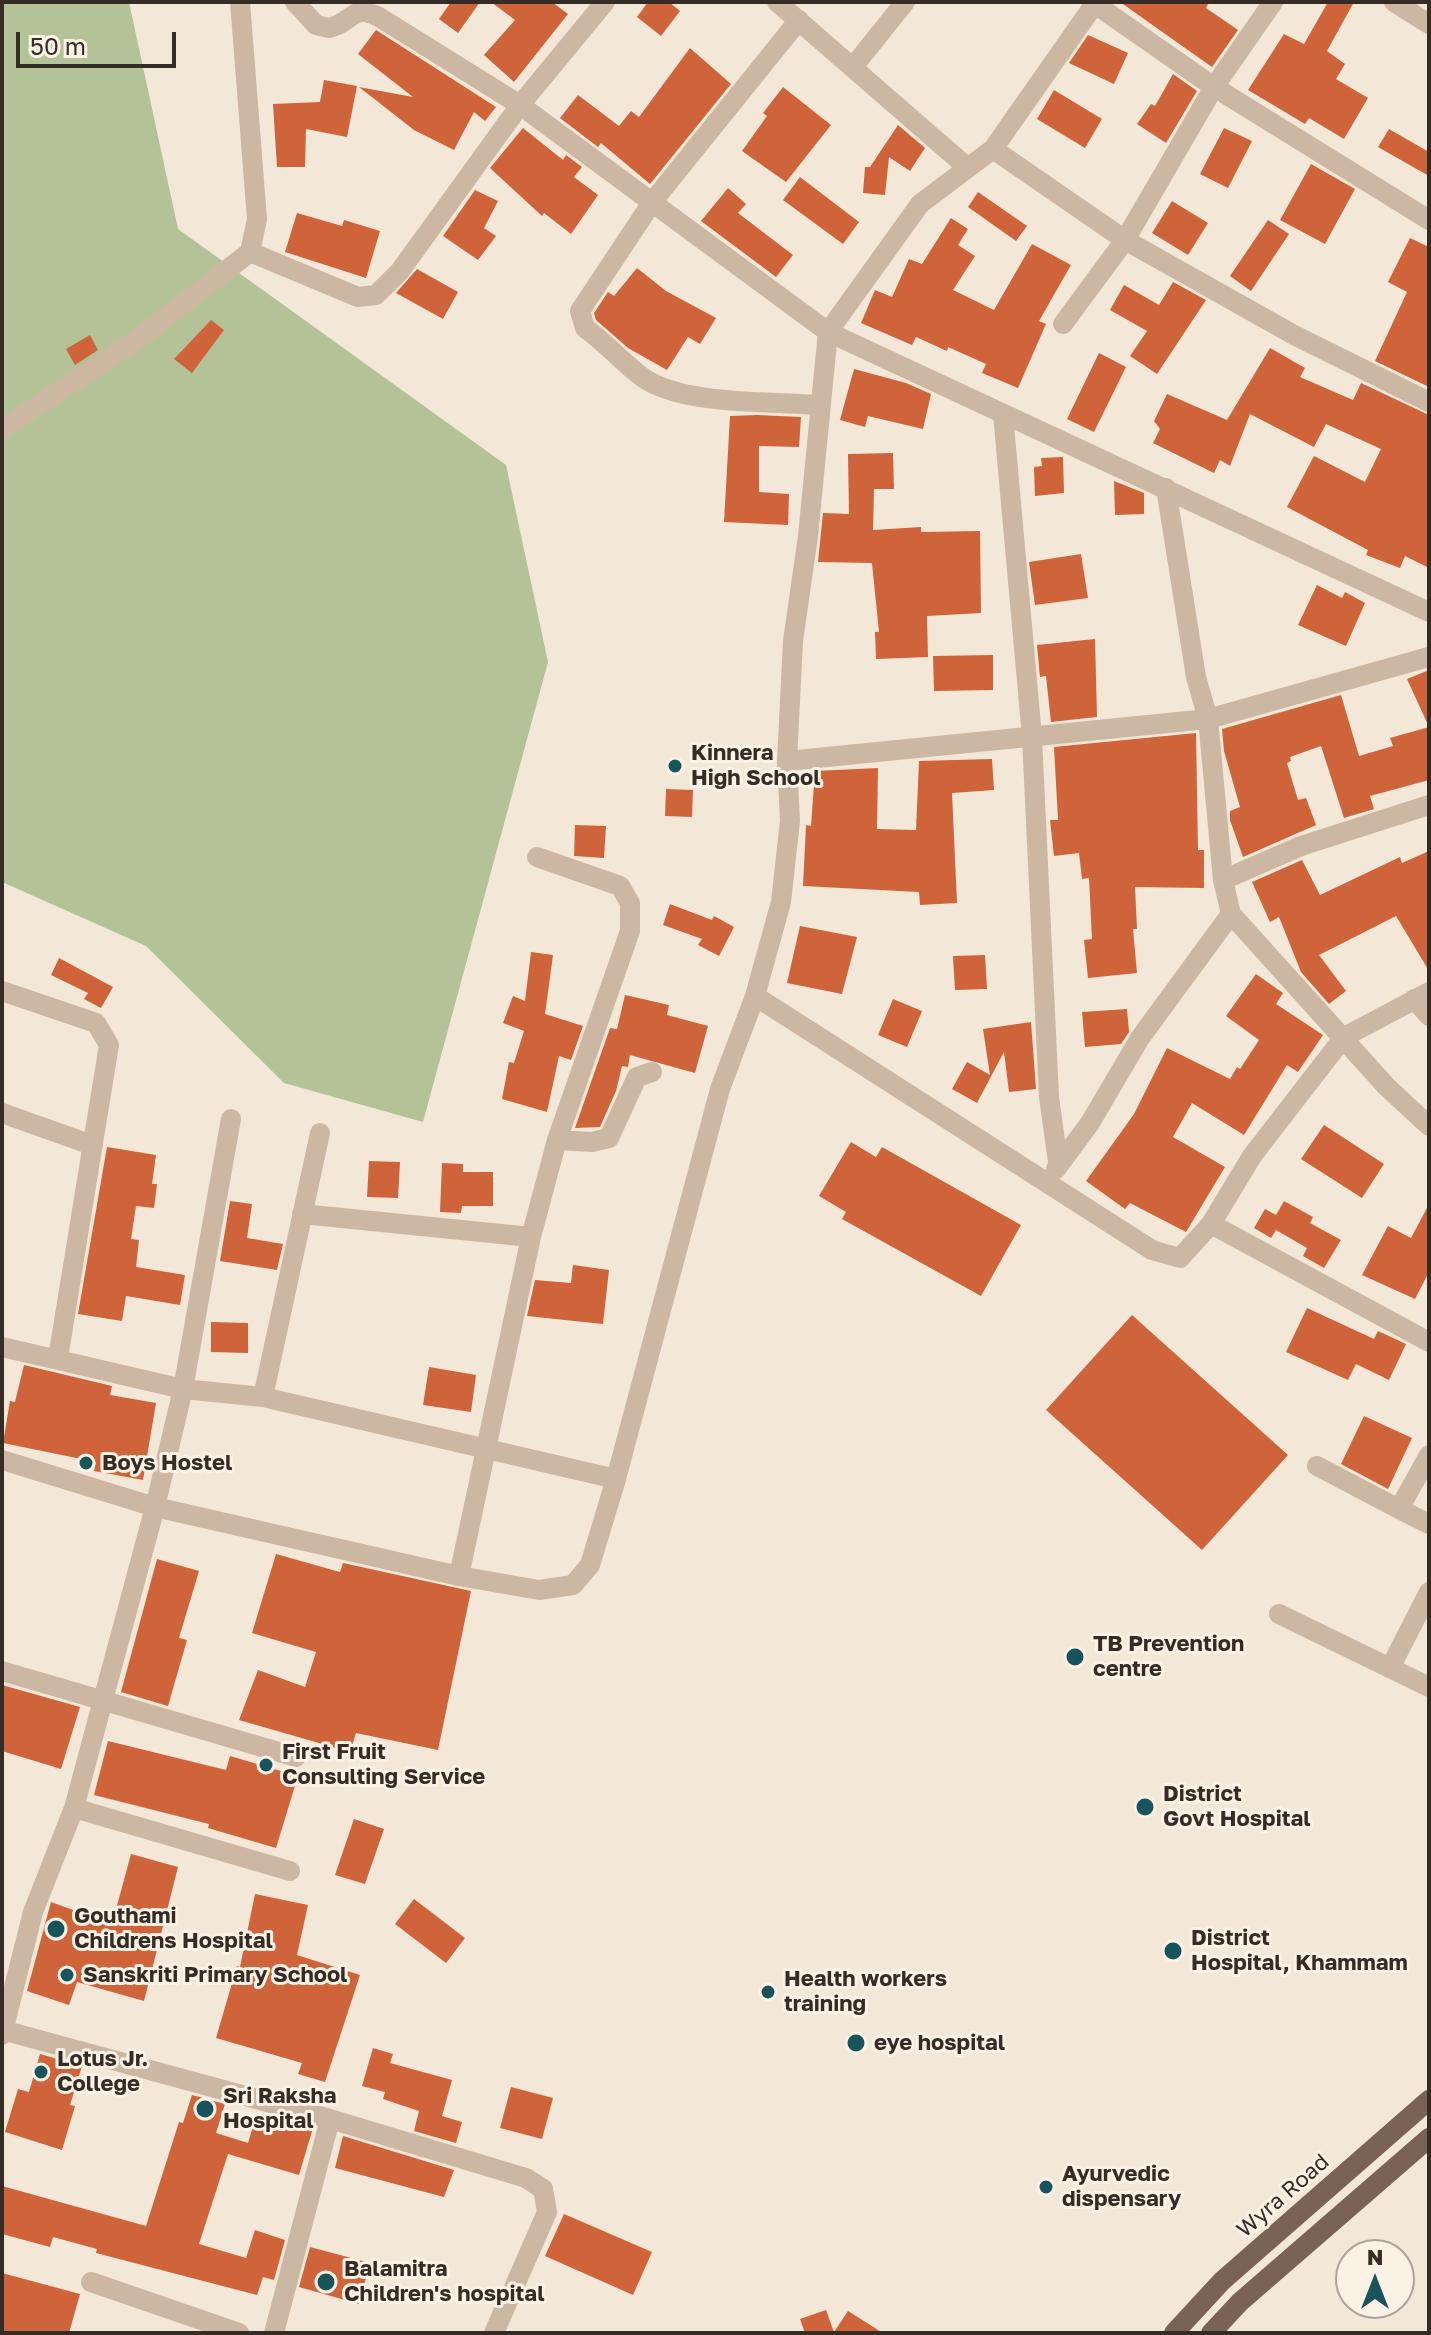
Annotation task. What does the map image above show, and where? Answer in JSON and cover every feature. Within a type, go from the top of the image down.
[{"type":"main road","name":"Wyra Road","points":[[1174,2333],[1222,2281],[1429,2100]]},
{"type":"main road","points":[[1211,2333],[1240,2302],[1429,2138]]},
{"type":"street","points":[[2,429],[134,342],[250,252],[257,219],[240,2]]},
{"type":"street","points":[[295,2],[316,25],[329,28],[357,12],[366,11],[520,105],[828,332],[1429,612]]},
{"type":"street","points":[[250,252],[358,297],[376,295],[400,271],[520,105],[605,2]]},
{"type":"street","points":[[853,67],[905,2]]},
{"type":"street","points":[[1063,324],[1125,240],[1214,87],[1273,2]]},
{"type":"street","points":[[1394,2],[1428,22]]},
{"type":"street","points":[[2,1460],[155,1507],[459,1576],[539,1590],[573,1585],[590,1565],[616,1479],[720,1089],[755,996],[781,902],[790,821],[787,761],[793,641],[828,332],[920,204],[993,149],[1095,3],[1214,87],[1429,220]]},
{"type":"street","points":[[820,405],[699,396],[674,390],[644,378],[585,328],[580,311],[653,201],[790,9],[968,168]]},
{"type":"street","points":[[993,149],[1125,240],[1294,335],[1429,402]]},
{"type":"street","points":[[1003,414],[1032,737],[1049,1097],[1058,1162]]},
{"type":"street","points":[[1166,488],[1196,677],[1208,719],[1223,880],[1231,914],[1386,1086],[1429,1126]]},
{"type":"street","points":[[787,761],[1208,719],[1429,657]]},
{"type":"street","points":[[1223,880],[1301,846],[1429,805]]},
{"type":"street","points":[[459,1576],[489,1450],[492,1418],[531,1237],[557,1140],[630,931],[630,903],[620,886],[537,857]]},
{"type":"street","points":[[1051,1184],[1058,1162],[1090,1123],[1140,1038],[1231,914]]},
{"type":"street","points":[[2,991],[96,1023],[105,1033],[109,1045],[58,1358]]},
{"type":"street","points":[[755,996],[1152,1250],[1180,1258],[1211,1224],[1252,1156],[1344,1037],[1421,995],[1429,1016]]},
{"type":"street","points":[[557,1140],[592,1142],[609,1138],[637,1077],[652,1072]]},
{"type":"street","points":[[2,1113],[92,1145]]},
{"type":"street","points":[[231,1119],[183,1389],[155,1507],[74,1808],[33,1912],[2,2032],[330,2119],[526,2178],[543,2189],[547,2212],[494,2333]]},
{"type":"street","points":[[263,1397],[320,1133]]},
{"type":"street","points":[[302,1214],[531,1237]]},
{"type":"street","points":[[1211,1224],[1429,1342]]},
{"type":"street","points":[[2,1347],[183,1389],[263,1397],[616,1479]]},
{"type":"street","points":[[1399,1509],[1429,1455]]},
{"type":"street","points":[[1317,1466],[1429,1524]]},
{"type":"street","points":[[1390,1668],[1429,1592]]},
{"type":"street","points":[[1279,1614],[1429,1687]]},
{"type":"street","points":[[2,1671],[296,1757]]},
{"type":"street","points":[[74,1808],[290,1871]]},
{"type":"street","points":[[274,2333],[330,2119]]},
{"type":"street","points":[[91,2282],[239,2333]]},
{"type":"green space","points":[[2,2],[129,2],[178,229],[506,465],[548,662],[423,1122],[284,1083],[146,946],[2,882]]},
{"type":"building","points":[[451,2],[480,2],[458,33],[439,19]]},
{"type":"building","points":[[491,2],[552,2],[568,14],[514,82],[484,55],[515,20]]},
{"type":"building","points":[[648,2],[669,2],[680,11],[661,36],[637,17]]},
{"type":"building","points":[[1120,2],[1209,2],[1206,8],[1238,30],[1212,67]]},
{"type":"building","points":[[1328,2],[1354,2],[1327,51],[1345,64],[1336,79],[1368,98],[1344,139],[1309,118],[1305,124],[1248,90],[1284,34],[1304,44]]},
{"type":"building","points":[[376,30],[496,107],[485,121],[474,112],[454,150],[414,130],[359,87],[413,97],[358,54]]},
{"type":"building","points":[[1088,35],[1128,53],[1114,84],[1069,63]]},
{"type":"building","points":[[690,48],[731,84],[650,184],[601,143],[598,147],[560,118],[578,95],[619,126],[631,111],[639,117]]},
{"type":"building","points":[[1173,74],[1197,91],[1166,143],[1137,124],[1151,104],[1155,106]]},
{"type":"building","points":[[324,80],[357,86],[347,137],[306,129],[305,167],[277,167],[273,104],[320,102]]},
{"type":"building","points":[[783,87],[831,125],[786,182],[742,151],[767,116],[763,113]]},
{"type":"building","points":[[1054,90],[1102,119],[1085,148],[1037,119]]},
{"type":"building","points":[[898,125],[925,148],[910,171],[889,157],[885,195],[863,193],[865,167],[870,167]]},
{"type":"building","points":[[523,128],[563,160],[566,155],[582,167],[574,177],[598,195],[571,234],[544,213],[542,216],[490,168]]},
{"type":"building","points":[[1224,128],[1252,141],[1228,188],[1200,174]]},
{"type":"building","points":[[1389,129],[1429,152],[1429,176],[1378,147]]},
{"type":"building","points":[[1311,164],[1355,189],[1325,244],[1280,220]]},
{"type":"building","points":[[800,177],[859,222],[843,244],[783,200]]},
{"type":"building","points":[[728,188],[746,204],[738,213],[793,255],[776,277],[701,221]]},
{"type":"building","points":[[475,190],[498,201],[484,228],[496,236],[478,260],[443,236]]},
{"type":"building","points":[[978,192],[1027,226],[1016,241],[968,207]]},
{"type":"building","points":[[1172,201],[1208,223],[1188,255],[1152,233]]},
{"type":"building","points":[[297,213],[342,226],[344,220],[380,231],[366,278],[285,252]]},
{"type":"building","points":[[951,218],[968,229],[958,245],[975,256],[953,290],[994,310],[1032,244],[1071,265],[1039,321],[1046,324],[1018,388],[982,373],[986,364],[948,347],[947,351],[916,337],[912,345],[861,323],[875,290],[892,297],[909,259],[922,264]]},
{"type":"building","points":[[1268,220],[1289,234],[1251,291],[1230,276]]},
{"type":"building","points":[[1410,238],[1429,247],[1429,387],[1375,361],[1407,292],[1388,282]]},
{"type":"building","points":[[637,268],[666,291],[716,318],[700,344],[688,337],[667,370],[628,348],[596,320],[594,313],[608,292],[614,296]]},
{"type":"building","points":[[417,269],[458,292],[443,319],[396,293]]},
{"type":"building","points":[[1173,282],[1206,300],[1157,374],[1130,356],[1147,331],[1110,310],[1124,285],[1159,305]]},
{"type":"building","points":[[211,320],[224,330],[192,373],[174,359]]},
{"type":"building","points":[[90,335],[98,350],[75,365],[66,349]]},
{"type":"building","points":[[1270,348],[1305,368],[1300,377],[1353,400],[1361,383],[1429,415],[1429,568],[1405,556],[1400,568],[1366,555],[1368,550],[1287,507],[1314,456],[1365,482],[1381,449],[1326,424],[1314,447],[1250,414],[1230,466],[1220,460],[1214,473],[1153,443],[1160,429],[1154,421],[1167,394],[1227,420]]},
{"type":"building","points":[[1099,353],[1126,367],[1094,432],[1067,419]]},
{"type":"building","points":[[854,369],[906,383],[931,394],[923,429],[868,416],[865,427],[840,420]]},
{"type":"building","points":[[730,416],[801,417],[799,447],[759,446],[759,492],[789,494],[788,525],[724,522]]},
{"type":"building","points":[[893,453],[894,489],[874,489],[873,530],[921,527],[921,532],[980,531],[981,613],[927,616],[928,657],[876,659],[875,632],[879,632],[872,563],[818,562],[823,513],[849,514],[848,454]]},
{"type":"building","points":[[1063,457],[1064,493],[1035,496],[1034,467],[1042,466],[1041,458]]},
{"type":"building","points":[[1114,481],[1144,493],[1144,514],[1115,515]]},
{"type":"building","points":[[1081,554],[1088,598],[1035,605],[1029,562]]},
{"type":"building","points":[[1317,585],[1342,598],[1345,592],[1365,603],[1346,646],[1298,625]]},
{"type":"building","points":[[1095,639],[1097,717],[1051,722],[1046,676],[1040,677],[1037,645]]},
{"type":"building","points":[[993,655],[993,690],[934,691],[933,656]]},
{"type":"building","points":[[1429,670],[1429,727],[1407,679]]},
{"type":"building","points":[[1341,695],[1359,756],[1393,746],[1390,738],[1429,727],[1429,780],[1370,796],[1374,809],[1344,818],[1321,746],[1290,757],[1291,761],[1287,763],[1298,800],[1306,798],[1316,825],[1243,857],[1230,820],[1230,811],[1240,807],[1224,751],[1222,729]]},
{"type":"building","points":[[1196,733],[1198,850],[1204,850],[1204,888],[1135,887],[1137,929],[1133,929],[1137,973],[1088,978],[1084,940],[1092,939],[1089,878],[1082,879],[1079,853],[1054,856],[1050,820],[1058,820],[1054,747]]},
{"type":"building","points":[[992,759],[994,790],[952,793],[957,903],[920,905],[919,892],[803,886],[806,825],[811,826],[815,771],[878,768],[877,829],[916,830],[919,761]]},
{"type":"building","points":[[666,789],[693,790],[692,817],[665,816]]},
{"type":"building","points":[[575,825],[606,826],[604,858],[574,856]]},
{"type":"building","points":[[1429,851],[1429,971],[1396,916],[1319,955],[1346,991],[1329,1004],[1301,972],[1279,917],[1270,922],[1252,882],[1302,860],[1320,895],[1400,857],[1402,863]]},
{"type":"building","points":[[670,904],[712,920],[714,916],[734,927],[719,956],[698,945],[702,939],[663,925]]},
{"type":"building","points":[[800,926],[857,937],[842,994],[787,983]]},
{"type":"building","points":[[531,952],[553,955],[545,1014],[583,1026],[571,1060],[559,1056],[547,1112],[502,1099],[509,1062],[514,1063],[524,1031],[503,1023],[513,996],[525,1001]]},
{"type":"building","points":[[985,955],[987,989],[955,990],[953,956]]},
{"type":"building","points":[[59,958],[113,987],[101,1008],[84,999],[88,993],[51,975]]},
{"type":"building","points":[[1256,974],[1283,993],[1276,1004],[1323,1035],[1298,1072],[1287,1065],[1244,1135],[1192,1103],[1173,1137],[1225,1167],[1186,1232],[1130,1203],[1125,1209],[1086,1181],[1134,1114],[1167,1048],[1230,1079],[1237,1067],[1240,1069],[1259,1040],[1226,1016]]},
{"type":"building","points":[[625,995],[669,1005],[667,1015],[708,1026],[695,1073],[630,1055],[628,1067],[622,1066],[616,1091],[600,1127],[575,1128],[610,1028],[617,1029]]},
{"type":"building","points":[[893,999],[922,1011],[907,1047],[878,1035]]},
{"type":"building","points":[[1127,1009],[1129,1032],[1121,1044],[1085,1047],[1082,1012]]},
{"type":"building","points":[[1031,1022],[1036,1089],[1009,1092],[1004,1052],[977,1103],[952,1089],[967,1062],[990,1075],[983,1029]]},
{"type":"building","points":[[1324,1125],[1384,1164],[1362,1198],[1301,1159]]},
{"type":"building","points":[[851,1142],[876,1157],[882,1147],[1021,1225],[981,1296],[842,1219],[846,1212],[819,1196]]},
{"type":"building","points":[[107,1147],[156,1155],[152,1184],[157,1184],[154,1208],[136,1206],[131,1239],[139,1240],[136,1267],[185,1275],[180,1305],[126,1296],[122,1321],[78,1314]]},
{"type":"building","points":[[369,1161],[400,1162],[398,1198],[367,1197]]},
{"type":"building","points":[[442,1163],[463,1164],[463,1172],[493,1172],[493,1206],[462,1206],[461,1213],[440,1212]]},
{"type":"building","points":[[230,1201],[252,1204],[247,1238],[283,1244],[277,1270],[220,1261]]},
{"type":"building","points":[[1284,1201],[1313,1217],[1310,1223],[1341,1240],[1324,1268],[1303,1256],[1307,1248],[1276,1230],[1271,1238],[1254,1228],[1265,1209],[1276,1215]]},
{"type":"building","points":[[1429,1204],[1429,1272],[1415,1299],[1362,1275],[1388,1226],[1411,1238]]},
{"type":"building","points":[[573,1265],[609,1270],[603,1324],[527,1316],[535,1280],[571,1283]]},
{"type":"building","points":[[1307,1308],[1374,1339],[1378,1331],[1406,1344],[1389,1380],[1356,1364],[1348,1380],[1286,1352]]},
{"type":"building","points":[[1132,1315],[1288,1455],[1202,1550],[1046,1410]]},
{"type":"building","points":[[211,1322],[248,1323],[248,1353],[211,1352]]},
{"type":"building","points":[[24,1365],[112,1386],[110,1395],[156,1403],[143,1480],[94,1471],[96,1462],[3,1443],[10,1401],[15,1402]]},
{"type":"building","points":[[429,1367],[476,1375],[471,1412],[423,1405]]},
{"type":"building","points":[[1364,1416],[1412,1438],[1388,1489],[1341,1464]]},
{"type":"building","points":[[276,1554],[340,1572],[343,1563],[471,1591],[438,1750],[356,1733],[350,1752],[239,1720],[258,1670],[305,1687],[316,1652],[252,1633]]},
{"type":"building","points":[[157,1559],[199,1571],[179,1638],[187,1640],[168,1706],[121,1692]]},
{"type":"building","points":[[2,1685],[80,1707],[61,1769],[2,1751]]},
{"type":"building","points":[[108,1741],[226,1770],[230,1756],[298,1776],[276,1848],[208,1828],[209,1824],[94,1795]]},
{"type":"building","points":[[354,1819],[384,1829],[365,1884],[335,1875]]},
{"type":"building","points":[[131,1854],[178,1867],[144,2001],[77,1982],[69,2005],[27,1991],[51,1902],[112,1924]]},
{"type":"building","points":[[255,1894],[308,1905],[297,1955],[360,1975],[325,2082],[298,2074],[302,2063],[216,2038],[237,1966],[240,1967]]},
{"type":"building","points":[[414,1899],[465,1938],[446,1963],[395,1924]]},
{"type":"building","points":[[373,2048],[393,2054],[390,2063],[452,2080],[442,2116],[462,2122],[456,2143],[414,2131],[419,2111],[383,2099],[385,2092],[362,2086]]},
{"type":"building","points":[[40,2054],[82,2066],[70,2105],[75,2106],[62,2150],[5,2132],[18,2089],[29,2092]]},
{"type":"building","points":[[511,2087],[553,2098],[542,2139],[500,2128]]},
{"type":"building","points":[[192,2095],[225,2104],[216,2133],[248,2143],[257,2113],[313,2128],[299,2175],[228,2154],[199,2244],[246,2258],[255,2230],[285,2240],[274,2280],[263,2277],[257,2295],[96,2253],[97,2249],[53,2237],[50,2247],[2,2234],[2,2186],[146,2226],[179,2122],[183,2123]]},
{"type":"building","points":[[343,2136],[454,2170],[444,2197],[335,2168]]},
{"type":"building","points":[[564,2214],[652,2252],[633,2295],[545,2256]]},
{"type":"building","points":[[310,2247],[370,2263],[359,2304],[299,2287]]},
{"type":"building","points":[[2,2273],[80,2294],[69,2333],[2,2333]]},
{"type":"building","points":[[826,2310],[834,2332],[848,2311],[883,2333],[805,2333],[800,2319]]},
{"type":"place","name":"Kinnera High School","points":[[675,766]]},
{"type":"place","name":"Boys Hostel","points":[[86,1463]]},
{"type":"place","name":"TB Prevention centre","points":[[1075,1657]]},
{"type":"place","name":"First Fruit Consulting Service","points":[[266,1765]]},
{"type":"place","name":"District Govt Hospital","points":[[1145,1807]]},
{"type":"place","name":"Gouthami Childrens Hospital","points":[[56,1929]]},
{"type":"place","name":"District Hospital, Khammam","points":[[1173,1951]]},
{"type":"place","name":"Sanskriti Primary School","points":[[67,1975]]},
{"type":"place","name":"Health workers training","points":[[768,1992]]},
{"type":"place","name":"eye hospital","points":[[856,2043]]},
{"type":"place","name":"Lotus Jr. College","points":[[41,2072]]},
{"type":"place","name":"Sri Raksha Hospital","points":[[205,2109]]},
{"type":"place","name":"Ayurvedic dispensary","points":[[1046,2187]]},
{"type":"place","name":"Balamitra Children's hospital","points":[[326,2282]]}]
